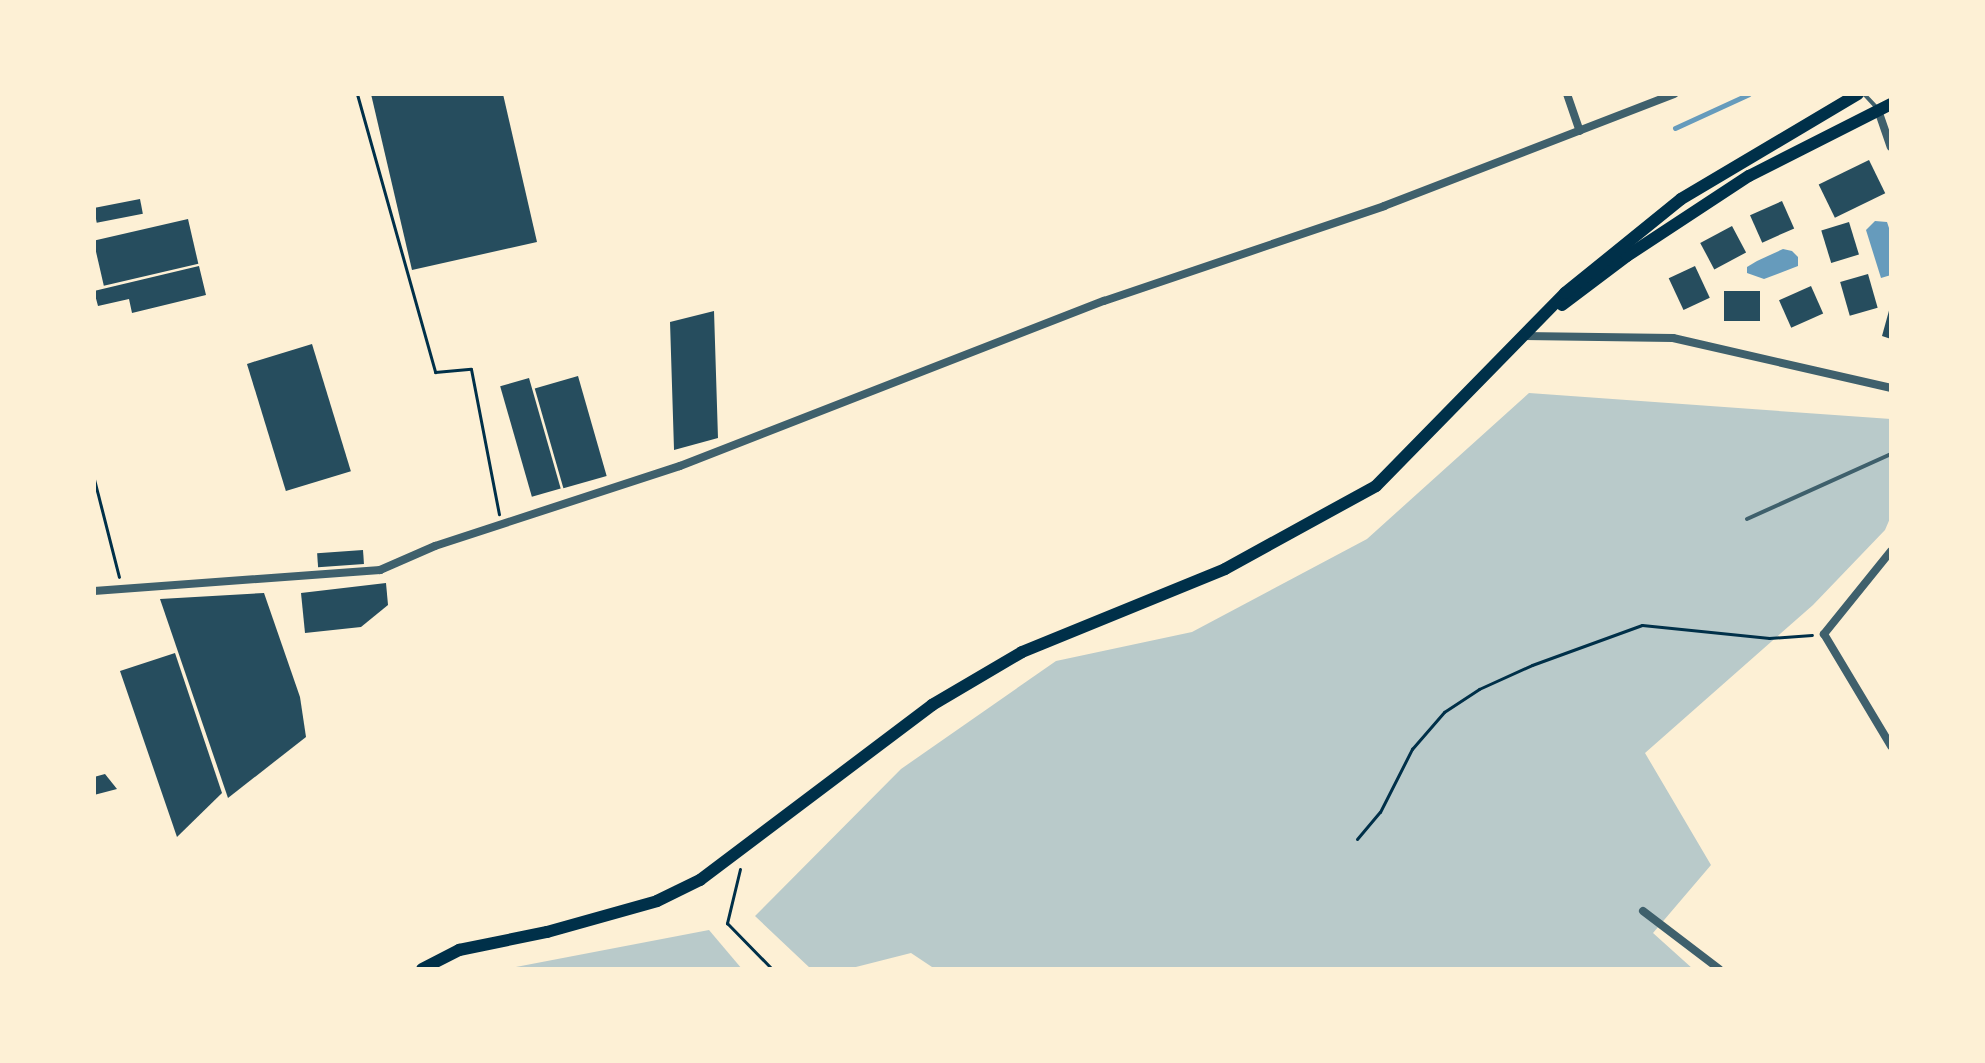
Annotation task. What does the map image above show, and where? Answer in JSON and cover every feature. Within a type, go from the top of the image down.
[{"type":"main road","points":[[422,969],[459,950],[547,932],[657,901],[700,880],[932,705],[1022,652],[1225,569],[1376,486],[1565,293],[1681,199],[1861,94]]},
{"type":"main road","points":[[1521,336],[1627,256],[1749,176],[1891,104]]},
{"type":"street","points":[[1567,94],[1580,131]]},
{"type":"street","points":[[94,591],[380,570],[435,546],[501,527],[680,466],[1104,301],[1384,206],[1674,94]]},
{"type":"street","points":[[1878,110],[1891,147]]},
{"type":"street","points":[[1521,336],[1673,338],[1891,388]]},
{"type":"street","points":[[1891,551],[1824,634],[1891,746]]},
{"type":"street","points":[[1643,911],[1719,969]]},
{"type":"lane","points":[[1861,94],[1878,110]]},
{"type":"lane","points":[[1747,519],[1891,454]]},
{"type":"path","points":[[357,94],[435,372],[471,369],[501,527]]},
{"type":"path","points":[[94,479],[122,589]]},
{"type":"path","points":[[1357,839],[1380,812],[1412,749],[1444,712],[1479,689],[1532,665],[1642,625],[1769,638],[1824,634]]},
{"type":"path","points":[[744,849],[727,923],[772,969]]},
{"type":"shaded area","points":[[1529,393],[1891,419],[1891,516],[1885,530],[1813,605],[1645,753],[1711,865],[1653,933],[1693,969],[935,969],[911,953],[848,969],[811,969],[755,916],[901,769],[1056,661],[1192,632],[1367,539]]},
{"type":"shaded area","points":[[709,930],[742,969],[505,969]]},
{"type":"water","points":[[1875,221],[1887,222],[1891,234],[1891,275],[1881,278],[1866,230]]},
{"type":"water","points":[[1783,249],[1792,251],[1798,257],[1798,266],[1764,279],[1747,273],[1747,267]]},
{"type":"building","points":[[371,94],[503,94],[537,242],[412,270]]},
{"type":"building","points":[[1869,160],[1885,193],[1835,218],[1819,185]]},
{"type":"building","points":[[140,199],[143,214],[97,223],[94,208]]},
{"type":"building","points":[[1782,201],[1794,228],[1762,243],[1750,215]]},
{"type":"building","points":[[188,219],[198,264],[104,286],[94,241]]},
{"type":"building","points":[[1849,222],[1859,255],[1831,263],[1821,230]]},
{"type":"building","points":[[1732,226],[1746,252],[1714,269],[1700,243]]},
{"type":"building","points":[[199,266],[206,295],[132,313],[129,299],[98,306],[94,291]]},
{"type":"building","points":[[1695,266],[1710,298],[1684,310],[1669,278]]},
{"type":"building","points":[[1868,274],[1878,308],[1850,316],[1840,282]]},
{"type":"building","points":[[1811,286],[1823,313],[1791,328],[1779,300]]},
{"type":"building","points":[[1724,291],[1760,291],[1760,321],[1724,321]]},
{"type":"building","points":[[1891,307],[1891,339],[1882,336]]},
{"type":"building","points":[[714,311],[718,438],[674,450],[670,322]]},
{"type":"building","points":[[312,344],[351,471],[286,491],[247,364]]},
{"type":"building","points":[[578,376],[607,476],[563,488],[535,388]]},
{"type":"building","points":[[529,378],[561,489],[532,497],[500,386]]},
{"type":"building","points":[[363,550],[364,564],[318,567],[317,553]]},
{"type":"building","points":[[386,583],[388,605],[361,627],[305,633],[301,593]]},
{"type":"building","points":[[264,593],[300,697],[306,737],[228,798],[160,599]]},
{"type":"building","points":[[175,653],[222,793],[177,837],[120,671]]},
{"type":"building","points":[[105,774],[117,789],[94,795],[94,777]]},
{"type":"waterway","points":[[1675,128],[1749,94]]}]
